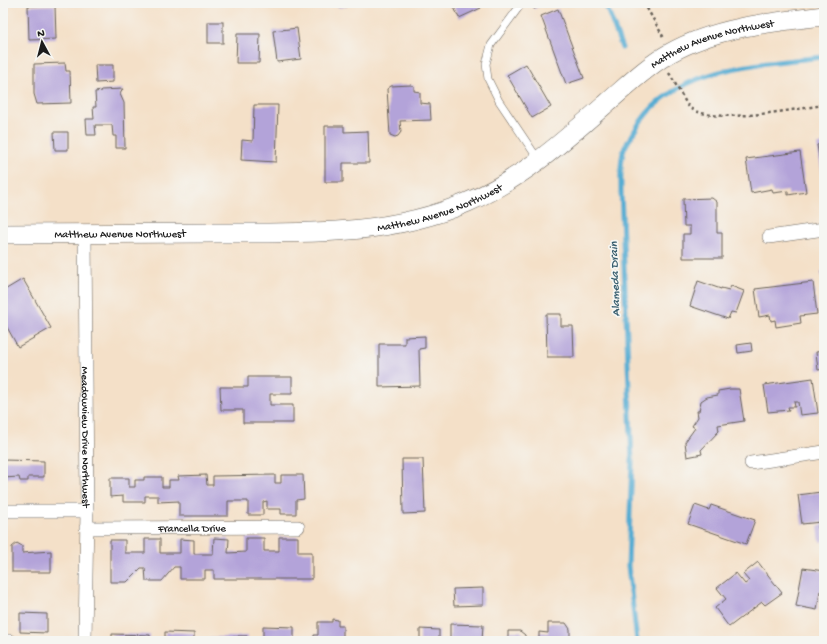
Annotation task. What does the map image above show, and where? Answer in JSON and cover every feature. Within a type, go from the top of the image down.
[{"type":"street","name":"Matthew Avenue Northwest","points":[[3,234],[287,233],[358,230],[394,226],[430,217],[468,203],[496,190],[540,161],[649,66],[671,52],[699,39],[736,29],[824,16]]},
{"type":"street","points":[[769,237],[824,229]]},
{"type":"street","name":"Meadowview Drive Northwest","points":[[85,233],[87,511],[85,641]]},
{"type":"street","points":[[752,463],[824,452]]},
{"type":"street","points":[[3,510],[87,511]]},
{"type":"street","name":"Francella Drive","points":[[86,528],[298,527]]},
{"type":"street","points":[[3,641],[10,641]]},
{"type":"lane","points":[[522,3],[491,45],[486,64],[488,79],[499,101],[540,161]]},
{"type":"path","points":[[644,3],[663,36]]},
{"type":"path","points":[[670,75],[689,107],[705,115],[728,117],[824,105]]},
{"type":"building","points":[[330,3],[352,3],[345,7],[342,6],[341,8]]},
{"type":"building","points":[[452,3],[479,3],[481,8],[459,18]]},
{"type":"building","points":[[531,3],[545,3],[534,9]]},
{"type":"building","points":[[55,5],[56,39],[29,40],[28,6]]},
{"type":"building","points":[[558,9],[584,78],[566,84],[541,16]]},
{"type":"building","points":[[208,22],[223,22],[223,43],[208,43]]},
{"type":"building","points":[[297,28],[301,59],[277,62],[273,31]]},
{"type":"building","points":[[237,34],[260,34],[259,63],[236,63]]},
{"type":"building","points":[[65,63],[66,71],[70,71],[71,103],[37,104],[34,94],[34,64]]},
{"type":"building","points":[[526,64],[551,107],[532,118],[507,75]]},
{"type":"building","points":[[95,65],[113,65],[113,82],[96,83]]},
{"type":"building","points":[[391,86],[414,86],[414,91],[420,92],[420,103],[430,104],[431,120],[400,121],[401,132],[395,137],[390,135],[387,89]]},
{"type":"building","points":[[123,89],[120,94],[124,103],[125,148],[116,148],[116,136],[113,136],[112,125],[95,125],[96,135],[87,135],[86,119],[94,119],[93,107],[96,107],[95,92],[102,91],[101,90]]},
{"type":"building","points":[[254,105],[278,105],[276,162],[241,160],[242,140],[253,141]]},
{"type":"building","points":[[325,126],[344,126],[344,132],[368,131],[369,163],[343,163],[343,182],[325,182]]},
{"type":"building","points":[[54,132],[68,132],[68,150],[55,150]]},
{"type":"building","points":[[824,143],[824,180],[823,180],[817,145]]},
{"type":"building","points":[[800,152],[806,192],[788,195],[788,191],[773,193],[772,189],[751,193],[746,159]]},
{"type":"building","points":[[712,198],[717,202],[717,233],[722,233],[722,258],[683,258],[683,234],[690,234],[690,226],[684,226],[683,199]]},
{"type":"building","points":[[821,271],[824,271],[824,285],[823,285]]},
{"type":"building","points":[[23,279],[51,328],[18,347],[3,320],[3,291]]},
{"type":"building","points":[[698,281],[721,289],[729,290],[731,286],[744,291],[736,313],[731,312],[728,319],[690,306]]},
{"type":"building","points":[[813,282],[817,314],[800,316],[801,323],[776,327],[775,320],[771,321],[770,315],[759,317],[755,289]]},
{"type":"building","points":[[546,314],[561,314],[561,326],[573,326],[574,357],[547,357]]},
{"type":"building","points":[[425,336],[425,348],[419,349],[420,386],[379,387],[379,344],[405,344],[405,337]]},
{"type":"building","points":[[751,343],[752,351],[738,353],[737,345]]},
{"type":"building","points":[[824,351],[824,369],[818,370],[816,352]]},
{"type":"building","points":[[248,377],[292,377],[292,394],[270,394],[270,405],[293,405],[293,423],[243,423],[243,410],[221,410],[220,387],[248,387]]},
{"type":"building","points":[[813,378],[818,413],[800,415],[798,402],[794,402],[795,407],[788,407],[789,410],[768,412],[764,385]]},
{"type":"building","points":[[739,389],[744,421],[718,425],[719,431],[701,450],[702,454],[687,457],[685,442],[695,428],[692,426],[698,417],[697,411],[699,411],[701,401],[707,397],[718,395],[718,391]]},
{"type":"building","points":[[402,459],[423,459],[425,513],[403,514]]},
{"type":"building","points":[[3,460],[44,461],[44,477],[28,477],[28,481],[20,481],[19,477],[3,478]]},
{"type":"building","points":[[206,475],[207,485],[213,485],[213,476],[275,475],[275,483],[281,483],[281,475],[303,475],[304,499],[296,500],[296,514],[281,514],[281,509],[267,509],[267,501],[263,502],[263,515],[248,515],[248,501],[228,501],[228,516],[179,516],[179,501],[158,502],[158,496],[145,496],[145,502],[123,502],[123,496],[110,497],[110,478],[129,478],[129,487],[135,487],[135,480],[144,480],[144,477],[162,477],[162,487],[169,487],[169,480],[179,480],[178,476]]},
{"type":"building","points":[[821,492],[821,497],[824,496],[824,541],[820,542],[818,526],[822,525],[821,522],[802,524],[798,495]]},
{"type":"building","points":[[695,505],[709,510],[711,505],[755,520],[746,544],[688,524]]},
{"type":"building","points":[[279,537],[298,537],[298,552],[312,552],[312,579],[214,579],[214,570],[205,570],[205,579],[180,579],[180,567],[174,567],[162,581],[146,581],[145,568],[141,568],[127,582],[110,582],[110,540],[125,540],[125,553],[145,553],[145,539],[160,539],[160,553],[180,553],[180,539],[194,540],[194,554],[213,554],[214,538],[229,539],[228,553],[246,552],[246,538],[264,538],[264,551],[279,551]]},
{"type":"building","points":[[17,543],[22,546],[22,553],[51,551],[51,572],[12,572],[12,547]]},
{"type":"building","points":[[758,562],[782,593],[765,605],[762,602],[729,627],[715,608],[726,599],[717,588],[736,573],[745,584],[749,581],[743,574]]},
{"type":"building","points":[[803,568],[824,571],[824,592],[820,591],[817,610],[796,606]]},
{"type":"building","points":[[483,588],[483,605],[454,606],[453,589]]},
{"type":"building","points":[[20,613],[47,614],[47,633],[20,632]]},
{"type":"building","points":[[332,619],[338,620],[338,626],[343,626],[343,641],[305,641],[305,639],[314,639],[314,635],[318,635],[318,622],[332,622]]},
{"type":"building","points":[[548,623],[566,623],[570,629],[570,641],[539,641],[539,632],[548,633]]},
{"type":"building","points":[[450,624],[483,625],[482,641],[450,641]]},
{"type":"building","points":[[263,626],[294,627],[294,641],[257,641],[257,638],[263,638]]},
{"type":"building","points":[[420,629],[439,630],[439,641],[420,641]]},
{"type":"building","points":[[508,631],[520,631],[525,635],[525,641],[495,641],[495,638],[508,638]]},
{"type":"building","points":[[165,632],[194,633],[194,641],[165,641]]},
{"type":"building","points":[[112,634],[150,635],[150,641],[112,641]]},
{"type":"building","points":[[247,636],[247,641],[210,641],[210,637]]},
{"type":"waterway","points":[[605,3],[622,48]]},
{"type":"waterway","name":"Alameda Drain","points":[[637,641],[628,566],[632,462],[621,190],[621,166],[624,150],[634,132],[650,110],[670,93],[693,81],[718,72],[745,66],[824,57]]}]
